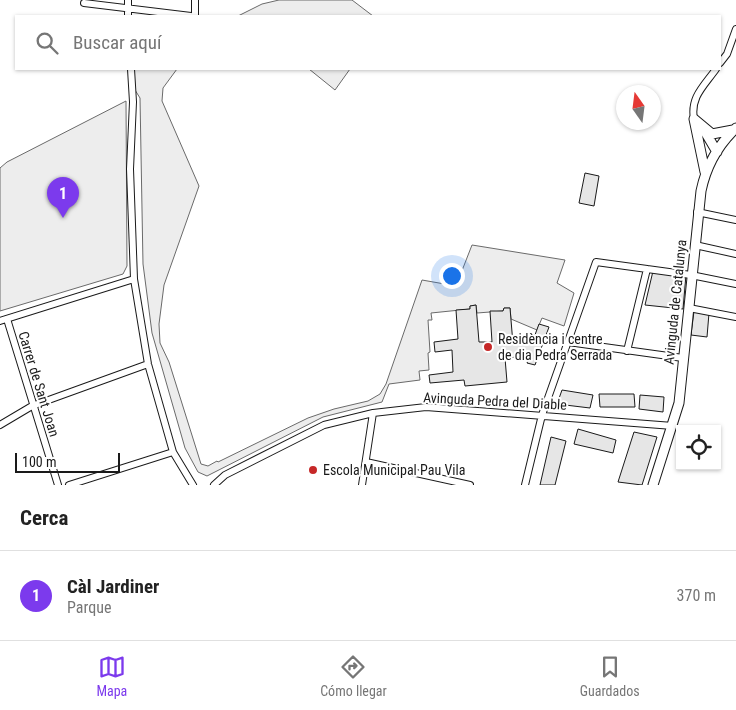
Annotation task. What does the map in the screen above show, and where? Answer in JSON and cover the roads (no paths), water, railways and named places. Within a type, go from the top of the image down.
[{"type":"street","points":[[128,0],[128,15]]},
{"type":"street","points":[[195,0],[195,15]]},
{"type":"street","points":[[84,3],[183,15]]},
{"type":"street","points":[[721,62],[727,54],[736,30]]},
{"type":"street","points":[[131,70],[133,102],[130,169],[134,279],[148,364],[173,452],[193,485]]},
{"type":"street","points":[[705,172],[697,122],[692,107],[697,95],[715,70]]},
{"type":"street","points":[[697,122],[712,134],[735,129]]},
{"type":"street","points":[[697,122],[717,152]]},
{"type":"street","name":"Avinguda de Catalunya","points":[[653,485],[679,403],[697,212],[705,172],[717,152],[735,129]]},
{"type":"street","points":[[699,136],[717,152]]},
{"type":"street","points":[[697,212],[736,220]]},
{"type":"street","points":[[694,245],[736,254]]},
{"type":"street","points":[[525,485],[542,415],[596,262],[691,275],[736,284]]},
{"type":"street","points":[[627,351],[647,269]]},
{"type":"street","points":[[3,320],[134,279]]},
{"type":"street","points":[[688,308],[736,317]]},
{"type":"street","name":"Carrer de Sant Joan","points":[[3,320],[58,485]]},
{"type":"street","points":[[568,342],[683,358]]},
{"type":"street","points":[[0,425],[32,406],[148,364]]},
{"type":"street","name":"Avinguda Pedra del Diable","points":[[214,485],[225,474],[324,425],[373,413],[426,407],[673,426]]},
{"type":"street","points":[[362,485],[373,413]]},
{"type":"street","points":[[69,485],[173,452]]},
{"type":"street","points":[[366,462],[470,485]]},
{"type":"place","name":"Càl Jardiner","points":[[63,218]]},
{"type":"place","name":"Residència i centre de dia Pedra Serrada","points":[[488,347]]},
{"type":"place","name":"Escola Municipal Pau Vila","points":[[313,470]]}]
